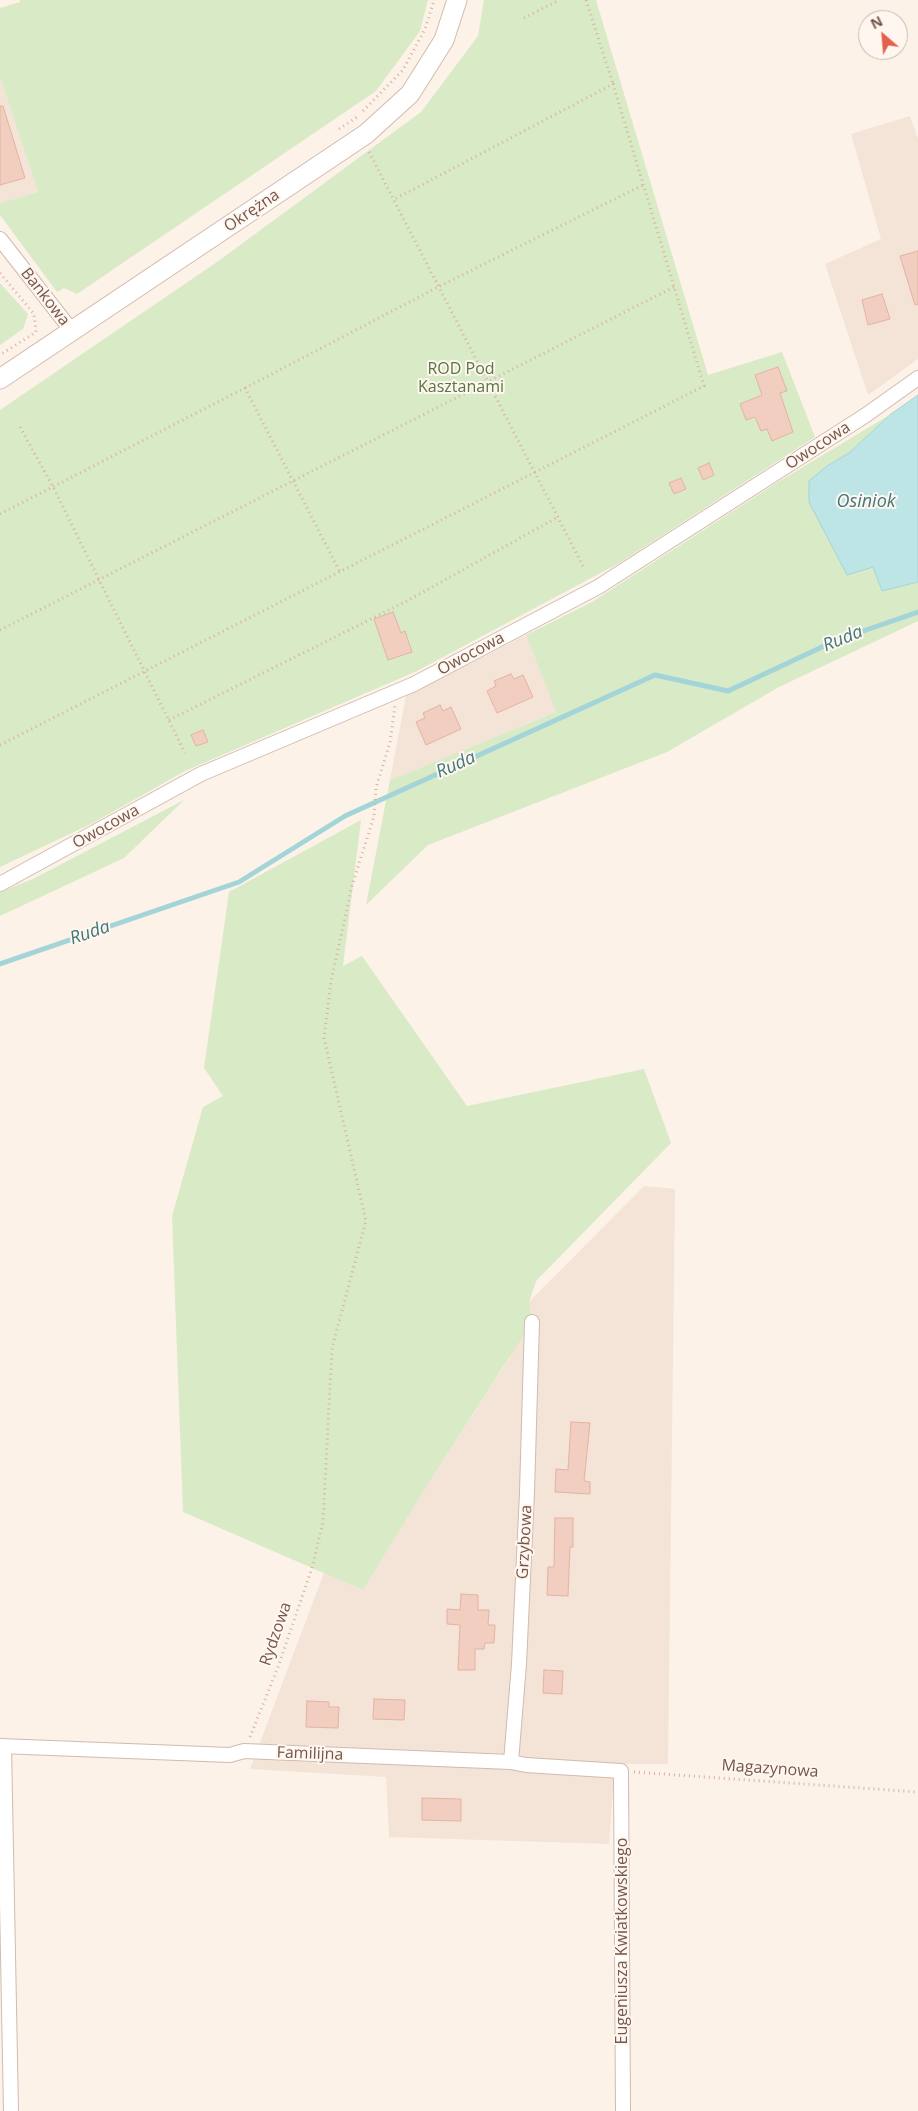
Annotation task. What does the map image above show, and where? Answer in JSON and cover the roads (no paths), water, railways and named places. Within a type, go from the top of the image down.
[{"type":"street","name":"Okrężna","points":[[0,379],[366,134],[410,94],[444,40],[457,0]]},
{"type":"street","name":"Bankowa","points":[[0,238],[72,332]]},
{"type":"street","name":"Owocowa","points":[[0,884],[202,774],[414,684],[598,587],[866,416],[918,378]]},
{"type":"street","name":"Grzybowa","points":[[511,1762],[527,1492],[532,1322]]},
{"type":"street","name":"Familijna","points":[[2,1746],[230,1754],[244,1751],[511,1762],[621,1771]]},
{"type":"street","points":[[2,1746],[11,2111]]},
{"type":"street","name":"Eugeniusza Kwiatkowskiego","points":[[621,1771],[624,2111]]},
{"type":"water","name":"Osiniok","points":[[918,395],[918,582],[882,591],[873,567],[847,575],[809,502],[809,481],[827,466],[849,453],[891,414]]},
{"type":"waterway","name":"Ruda","points":[[0,964],[239,882],[345,816],[655,675],[728,691],[837,640],[918,612]]},
{"type":"park label","name":"ROD Pod Kasztanami","points":[[461,378]]}]
